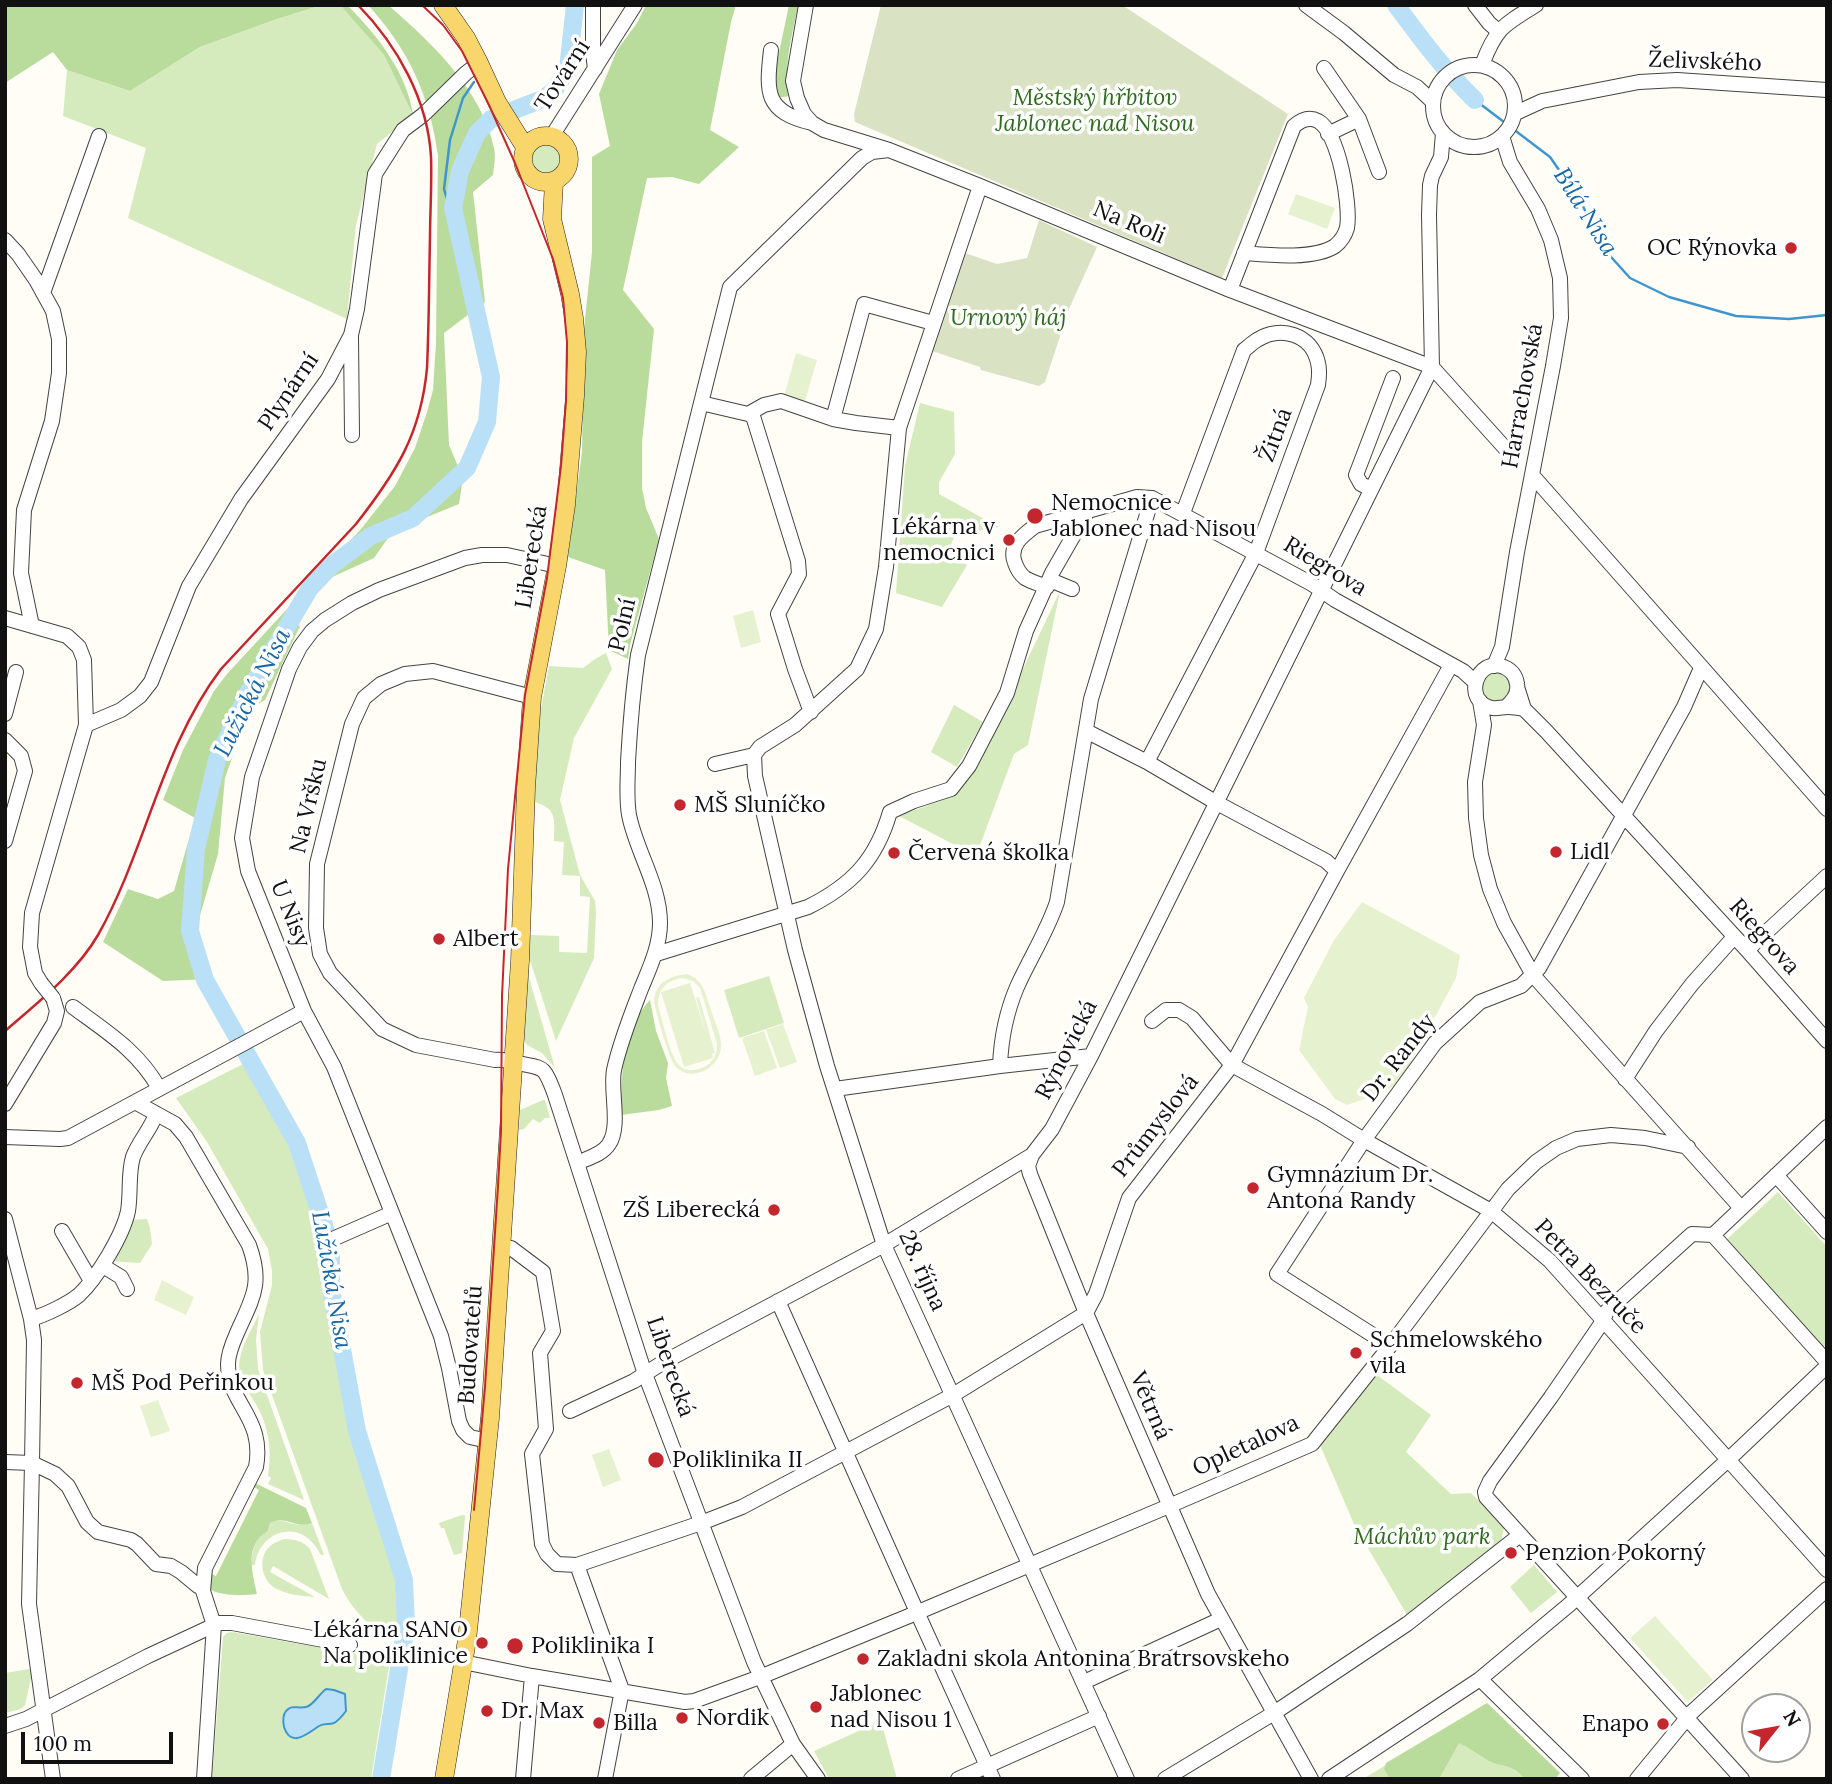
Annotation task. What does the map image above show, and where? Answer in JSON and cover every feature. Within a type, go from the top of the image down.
[{"type":"main road","name":"Liberecká","points":[[443,5],[480,62],[497,102],[512,126],[567,149],[570,162],[564,174],[547,182],[529,175],[524,168],[523,159],[543,140]]},
{"type":"main road","name":"Liberecká","points":[[521,912],[532,697],[557,566],[568,479],[576,352],[570,294],[557,247],[547,182]]},
{"type":"main road","name":"Budovatelů","points":[[444,1779],[474,1582],[488,1441],[514,1063],[521,912]]},
{"type":"street","points":[[593,5],[595,69]]},
{"type":"street","name":"Tovární","points":[[543,140],[563,118],[635,5]]},
{"type":"street","points":[[806,5],[793,81],[804,114],[812,122]]},
{"type":"street","points":[[1306,5],[1394,75],[1417,87],[1438,90]]},
{"type":"street","points":[[1475,5],[1498,31]]},
{"type":"street","points":[[1488,68],[1489,45],[1498,31],[1536,5]]},
{"type":"street","name":"Na Roli","points":[[771,50],[768,87],[776,106],[783,113],[795,119],[812,122],[824,130],[889,150],[1230,290],[1432,367],[1513,457]]},
{"type":"street","name":"Plynární","points":[[86,726],[121,710],[140,696],[151,682],[195,575],[241,499],[328,379],[351,335],[357,309],[374,174],[402,130],[423,115],[480,62]]},
{"type":"street","points":[[1465,66],[1488,68],[1503,77],[1510,86],[1514,96],[1515,116],[1502,136],[1489,145],[1482,147],[1458,144],[1443,133],[1434,116],[1438,90],[1455,69],[1465,66]]},
{"type":"street","points":[[1324,68],[1359,119],[1379,172]]},
{"type":"street","name":"Želivského","points":[[1515,116],[1542,101],[1639,82],[1676,80],[1827,90]]},
{"type":"street","name":"Želivského","points":[[1514,96],[1542,101]]},
{"type":"street","points":[[1230,290],[1244,253],[1294,126],[1303,119],[1315,119],[1324,125],[1338,154],[1347,195],[1347,230],[1342,240],[1322,252],[1280,257],[1244,253]]},
{"type":"street","points":[[1328,134],[1359,119]]},
{"type":"street","name":"Rýnovická","points":[[570,1411],[645,1374],[884,1245],[1032,1155],[1052,1129],[1091,1056],[1432,367],[1429,205],[1432,176],[1441,157],[1443,133]]},
{"type":"street","points":[[43,293],[99,136]]},
{"type":"street","name":"Harrachovská","points":[[1489,671],[1502,647],[1561,318],[1560,278],[1555,253],[1543,220],[1510,162],[1502,136]]},
{"type":"street","name":"Harrachovská","points":[[1489,145],[1510,162]]},
{"type":"street","points":[[1441,157],[1465,146]]},
{"type":"street","name":"Polní","points":[[578,1163],[602,1152],[610,1144],[614,1121],[614,1072],[627,1025],[656,954],[659,937],[657,900],[630,817],[628,798],[629,743],[635,677],[655,585],[730,287],[862,158],[872,152],[889,150]]},
{"type":"street","points":[[715,764],[754,755],[760,747],[796,725],[857,669],[876,629],[886,567],[899,428],[980,186]]},
{"type":"street","points":[[5,240],[25,263],[53,311],[59,339],[59,373],[51,421],[24,510],[21,573],[32,626]]},
{"type":"street","points":[[833,419],[863,304],[933,323]]},
{"type":"street","name":"Žitná","points":[[1147,762],[1256,553],[1318,386],[1319,364],[1313,349],[1303,338],[1291,332],[1275,333],[1258,339],[1244,350],[1183,513]]},
{"type":"street","points":[[351,335],[352,435]]},
{"type":"street","points":[[1371,489],[1361,484],[1356,475],[1393,378]]},
{"type":"street","points":[[701,403],[741,413],[752,413],[764,405],[781,401],[833,419],[899,428]]},
{"type":"street","points":[[752,413],[798,561],[799,574],[778,614],[811,712]]},
{"type":"street","points":[[1532,475],[1827,809]]},
{"type":"street","points":[[1000,1066],[1001,1037],[1009,1009],[1057,902],[1091,699],[1152,498],[1137,497],[1043,523],[1017,541],[1013,558],[1025,578],[1072,589]]},
{"type":"street","name":"Riegrova","points":[[1152,498],[1312,583],[1335,600],[1457,668]]},
{"type":"street","points":[[1104,518],[1116,504]]},
{"type":"street","points":[[656,954],[808,907],[830,896],[845,886],[872,854],[885,831],[890,812],[951,789],[969,766],[1007,693],[1026,631],[1048,583],[1087,512]]},
{"type":"street","name":"U Nisy","points":[[488,1441],[470,1437],[459,1421],[440,1336],[334,1068],[304,1011],[248,871],[242,838],[252,777],[289,669],[312,631],[352,603],[379,590],[465,558],[508,555],[557,566]]},
{"type":"street","points":[[5,618],[67,636],[79,647],[84,660],[86,726],[32,913],[30,947],[35,973],[53,998],[57,1011],[54,1023],[5,1104]]},
{"type":"street","points":[[1457,668],[1489,671],[1476,695],[1480,701],[1492,708],[1524,709]]},
{"type":"street","name":"Průmyslová","points":[[1086,1314],[1097,1294],[1129,1198],[1187,1117],[1232,1065],[1337,871],[1457,668]]},
{"type":"street","name":"Dr. Randy","points":[[1390,1346],[1277,1274],[1364,1140],[1434,1043],[1480,1002],[1521,986],[1539,968],[1684,707],[1701,668]]},
{"type":"street","name":"Na Vršku","points":[[514,1063],[416,1045],[382,1029],[330,973],[320,954],[316,928],[317,864],[352,724],[364,698],[381,684],[405,674],[433,671],[532,697]]},
{"type":"street","name":"Riegrova","points":[[1489,671],[1515,677],[1524,709],[1747,950],[1827,1041]]},
{"type":"street","points":[[5,714],[16,672]]},
{"type":"street","points":[[1483,725],[1511,702],[1518,690]]},
{"type":"street","points":[[1480,701],[1483,725],[1475,782],[1481,855],[1497,909],[1521,956],[1533,975],[1741,1208]]},
{"type":"street","points":[[1086,731],[1326,861],[1337,871]]},
{"type":"street","points":[[5,740],[21,756],[25,771],[5,841]]},
{"type":"street","name":"28. října","points":[[754,755],[755,776],[786,914],[824,1056],[884,1245],[1127,1779]]},
{"type":"street","points":[[1747,950],[1827,876]]},
{"type":"street","points":[[808,907],[823,893],[838,886],[845,886]]},
{"type":"street","points":[[1625,1079],[1656,1031],[1692,984],[1734,937]]},
{"type":"street","points":[[73,1007],[129,1049],[159,1088]]},
{"type":"street","name":"Petra Bezruče","points":[[1152,1021],[1166,1010],[1179,1010],[1192,1018],[1232,1065],[1491,1212],[1550,1261],[1827,1570]]},
{"type":"street","points":[[5,1137],[68,1138],[304,1011]]},
{"type":"street","points":[[835,1089],[1091,1056]]},
{"type":"street","name":"Liberecká","points":[[514,1063],[533,1065],[541,1068],[547,1075],[645,1374],[760,1677],[793,1744],[818,1779]]},
{"type":"street","points":[[135,1102],[175,1124],[186,1137],[249,1245],[257,1278],[254,1295],[233,1342],[228,1361],[229,1384],[255,1433],[258,1453],[256,1467],[205,1568],[202,1587],[214,1625],[204,1779]]},
{"type":"street","points":[[31,1319],[79,1296],[103,1266],[128,1212],[133,1158],[156,1114]]},
{"type":"street","points":[[1713,1235],[1827,1127]]},
{"type":"street","name":"Opletalova","points":[[463,1662],[685,1702],[694,1701],[760,1677],[1030,1565],[1312,1444],[1390,1346],[1508,1189],[1536,1162],[1556,1148],[1577,1139],[1611,1135],[1645,1138],[1688,1147]]},
{"type":"street","name":"Větrná","points":[[1032,1155],[1028,1166],[1030,1174],[1086,1314],[1169,1506],[1221,1619],[1311,1779]]},
{"type":"street","points":[[1776,1175],[1827,1232]]},
{"type":"street","points":[[335,1238],[392,1213]]},
{"type":"street","points":[[5,1219],[34,1340],[29,1604],[52,1779]]},
{"type":"street","points":[[61,1231],[91,1281]]},
{"type":"street","points":[[1329,1779],[1480,1678],[1577,1598],[1729,1460],[1827,1364],[1713,1235],[1692,1234],[1607,1311],[1603,1321],[1486,1489],[1486,1497],[1577,1598],[1742,1779]]},
{"type":"street","points":[[502,1246],[510,1248],[543,1272],[553,1331],[540,1353],[546,1429],[532,1454],[542,1544],[557,1564],[577,1565],[742,1507],[953,1395],[1086,1314]]},
{"type":"street","points":[[103,1266],[121,1277],[127,1289]]},
{"type":"street","points":[[778,1301],[990,1772]]},
{"type":"street","points":[[5,1462],[32,1463],[55,1474],[68,1486],[87,1522],[98,1532],[131,1540],[156,1564],[171,1566],[202,1587]]},
{"type":"street","points":[[1165,1779],[1274,1713],[1407,1624],[1520,1535]]},
{"type":"street","points":[[577,1565],[622,1690],[605,1779]]},
{"type":"street","points":[[1637,1779],[1687,1718],[1827,1588]]},
{"type":"street","points":[[1084,1682],[1221,1619]]},
{"type":"street","points":[[5,1726],[26,1719],[148,1656],[224,1622],[350,1645]]},
{"type":"street","points":[[523,1779],[532,1676]]},
{"type":"street","points":[[1480,1678],[1582,1779]]},
{"type":"street","points":[[958,1779],[990,1772],[1099,1716]]},
{"type":"street","points":[[755,1775],[793,1744]]},
{"type":"green space","points":[[5,5],[322,5],[200,47],[130,91],[67,70],[53,52],[5,83]]},
{"type":"green space","points":[[322,5],[340,5],[384,55],[413,115],[377,144],[356,225],[347,319],[128,218],[146,148],[63,116],[67,70],[130,91],[200,47]]},
{"type":"green space","points":[[340,5],[349,7],[390,56],[405,84],[413,115],[384,55]]},
{"type":"green space","points":[[368,5],[388,5],[453,69],[478,106],[495,151],[493,175],[473,192],[485,302],[444,333],[449,445],[463,478],[459,504],[393,531],[374,558],[319,583],[294,623],[300,626],[265,700],[249,709],[225,778],[218,854],[196,929],[211,979],[163,981],[103,942],[128,889],[158,899],[174,891],[195,818],[163,800],[183,750],[214,691],[227,674],[361,529],[395,486],[415,448],[433,390],[438,156],[429,113],[415,75],[395,39]]},
{"type":"green space","points":[[646,5],[736,5],[710,130],[739,147],[699,184],[672,177],[647,178],[623,290],[654,329],[642,442],[642,488],[646,508],[659,539],[628,659],[609,650],[605,570],[568,557],[582,452],[584,329],[592,252],[592,157],[610,146],[599,94],[617,50],[637,23]]},
{"type":"green space","points":[[789,5],[798,5],[788,62],[790,96],[776,98],[772,86]]},
{"type":"green space","name":"Městský hřbitov Jablonec nad Nisou","points":[[881,5],[1122,5],[1288,114],[1222,278],[855,122],[854,114]]},
{"type":"green space","points":[[547,142],[559,147],[564,159],[559,171],[547,176],[535,171],[530,159],[535,147]]},
{"type":"green space","points":[[1296,194],[1335,208],[1327,229],[1288,214]]},
{"type":"green space","name":"Urnový háj","points":[[1039,220],[1097,247],[1069,309],[1045,382],[1039,386],[981,370],[980,367],[932,351],[962,252],[997,264],[1027,258]]},
{"type":"green space","points":[[796,353],[817,360],[805,401],[784,396]]},
{"type":"green space","points":[[920,403],[954,412],[955,454],[939,482],[939,494],[999,527],[955,535],[949,549],[967,565],[942,607],[896,593],[905,466]]},
{"type":"green space","points":[[1060,591],[1028,745],[1014,754],[976,856],[899,816],[950,797],[973,774]]},
{"type":"green space","points":[[753,610],[761,642],[741,648],[733,616]]},
{"type":"green space","points":[[606,653],[612,669],[574,738],[560,800],[580,875],[595,901],[594,958],[556,1041],[528,958],[529,935],[559,936],[559,952],[587,953],[590,897],[580,896],[580,876],[562,875],[564,842],[554,841],[551,811],[534,802],[540,714],[549,666],[583,668]]},
{"type":"green space","points":[[1500,671],[1511,682],[1511,694],[1502,703],[1489,702],[1480,690],[1487,673]]},
{"type":"green space","points":[[954,705],[983,722],[957,767],[931,752]]},
{"type":"green space","points":[[1362,902],[1460,955],[1456,978],[1400,1082],[1382,1093],[1347,1105],[1335,1099],[1299,1050],[1308,1007],[1304,998],[1334,940]]},
{"type":"green space","points":[[526,967],[555,1068],[542,1053],[527,1045],[522,1037]]},
{"type":"green space","points":[[687,974],[703,987],[721,1043],[717,1059],[706,1070],[698,1073],[683,1072],[673,1063],[654,1001],[657,989],[664,981]],"holes":[[[682,978],[693,981],[700,988],[717,1044],[713,1060],[701,1068],[691,1070],[681,1067],[675,1059],[658,1005],[661,990],[671,981]]]},
{"type":"green space","points":[[769,976],[784,1023],[739,1038],[724,990]]},
{"type":"green space","points":[[690,983],[707,1036],[696,998],[699,997],[715,1053],[712,1054],[713,1058],[684,1067],[661,992]]},
{"type":"green space","points":[[650,1000],[656,1031],[668,1063],[666,1078],[672,1106],[621,1115],[625,1054],[634,1025]]},
{"type":"green space","points":[[783,1024],[797,1062],[780,1068],[766,1030]]},
{"type":"green space","points":[[764,1031],[777,1068],[755,1076],[742,1038]]},
{"type":"green space","points":[[245,1063],[298,1159],[324,1250],[329,1312],[352,1435],[396,1568],[402,1607],[401,1636],[382,1632],[366,1621],[342,1589],[263,1370],[260,1332],[272,1285],[268,1249],[207,1142],[176,1098]]},
{"type":"green space","points":[[543,1100],[550,1118],[545,1118],[540,1123],[533,1119],[524,1129],[519,1130],[520,1110]]},
{"type":"green space","points":[[1778,1192],[1827,1247],[1827,1346],[1821,1346],[1725,1241]]},
{"type":"green space","points":[[147,1219],[152,1244],[140,1263],[108,1261],[128,1220]]},
{"type":"green space","points":[[162,1280],[194,1297],[186,1315],[154,1300]]},
{"type":"green space","points":[[259,1314],[256,1340],[258,1369],[304,1500],[268,1484],[271,1478],[268,1476],[270,1457],[267,1431],[239,1371],[241,1352]]},
{"type":"green space","name":"Máchův park","points":[[1377,1375],[1431,1415],[1406,1452],[1451,1494],[1471,1493],[1504,1527],[1501,1541],[1407,1615],[1354,1524],[1320,1445]]},
{"type":"green space","points":[[158,1400],[170,1431],[151,1437],[140,1406]]},
{"type":"green space","points":[[609,1449],[621,1480],[603,1487],[592,1455]]},
{"type":"green space","points":[[253,1482],[306,1508],[312,1523],[302,1525],[280,1520],[270,1523],[268,1531],[260,1537],[253,1551],[252,1568],[257,1594],[232,1595],[208,1589],[209,1573],[216,1576],[259,1490],[252,1486]]},
{"type":"green space","points":[[462,1515],[465,1517],[462,1553],[454,1555],[444,1528],[441,1528],[439,1523]]},
{"type":"green space","points":[[274,1520],[298,1525],[312,1523],[324,1555],[302,1535],[284,1532],[262,1546],[255,1565],[251,1565],[257,1541],[268,1531]]},
{"type":"green space","points":[[284,1539],[298,1541],[310,1549],[329,1599],[273,1566],[270,1572],[315,1597],[286,1593],[268,1581],[262,1564],[265,1552],[274,1543]]},
{"type":"green space","points":[[1534,1565],[1557,1592],[1531,1613],[1510,1587]]},
{"type":"green space","points":[[1655,1616],[1713,1680],[1688,1702],[1630,1638]]},
{"type":"green space","points":[[232,1632],[390,1660],[371,1779],[212,1779],[223,1637]]},
{"type":"green space","points":[[29,1669],[32,1674],[25,1705],[21,1709],[5,1713],[5,1673]]},
{"type":"green space","points":[[1487,1703],[1560,1773],[1555,1779],[1363,1779]]},
{"type":"green space","points":[[1487,1703],[1560,1773],[1555,1779],[1524,1779],[1517,1771],[1489,1761],[1459,1743],[1439,1779],[1390,1779],[1384,1769],[1386,1763]]},
{"type":"green space","points":[[881,1721],[897,1779],[829,1779],[814,1751]]},
{"type":"water","points":[[326,1689],[345,1694],[346,1711],[334,1723],[321,1725],[300,1737],[287,1734],[283,1717],[286,1711],[293,1707],[309,1706]]},
{"type":"waterway","name":"Lužická Nisa","points":[[381,1779],[406,1626],[404,1580],[357,1431],[331,1289],[331,1256],[324,1225],[297,1143],[205,980],[190,931],[196,849],[217,760],[249,691],[310,588],[332,565],[371,536],[413,518],[467,468],[487,422],[491,377],[453,208],[460,171],[477,133],[491,119],[540,100],[553,92],[568,69],[575,5]]},
{"type":"waterway","name":"Bílá Nisa","points":[[1396,5],[1443,66],[1475,100]]},
{"type":"waterway","points":[[457,230],[444,189],[450,140],[463,98],[474,82]]},
{"type":"waterway","name":"Bílá Nisa","points":[[1475,100],[1550,157],[1580,200],[1603,248],[1630,278],[1669,297],[1736,316],[1789,319],[1827,315]]},
{"type":"tram line","points":[[422,5],[443,25],[462,51],[515,163],[553,259],[563,298],[567,342],[561,466],[547,578],[525,695],[508,869],[502,996],[501,1131],[485,1387],[474,1510]]},
{"type":"railway","points":[[5,1031],[67,975],[89,949],[115,902],[168,765],[200,700],[221,669],[356,524],[394,470],[419,413],[427,368],[431,177],[429,136],[417,94],[408,75],[385,38],[358,5]]},
{"type":"place","name":"OC Rýnovka","points":[[1791,248]]},
{"type":"place","name":"Nemocnice Jablonec nad Nisou","points":[[1035,516]]},
{"type":"place","name":"Lékárna v nemocnici","points":[[1009,540]]},
{"type":"place","name":"MŠ Sluníčko","points":[[680,805]]},
{"type":"place","name":"Lidl","points":[[1556,852]]},
{"type":"place","name":"Červená školka","points":[[894,853]]},
{"type":"place","name":"Albert","points":[[439,939]]},
{"type":"place","name":"Gymnázium Dr. Antona Randy","points":[[1253,1188]]},
{"type":"place","name":"ZŠ Liberecká","points":[[774,1210]]},
{"type":"place","name":"Schmelowského vila","points":[[1356,1353]]},
{"type":"place","name":"MŠ Pod Peřinkou","points":[[77,1383]]},
{"type":"place","name":"Poliklinika II","points":[[656,1460]]},
{"type":"place","name":"Penzion Pokorný","points":[[1511,1553]]},
{"type":"place","name":"Lékárna SANO Na poliklinice","points":[[482,1643]]},
{"type":"place","name":"Poliklinika I","points":[[515,1646]]},
{"type":"place","name":"Zakladni skola Antonina Bratrsovskeho","points":[[863,1659]]},
{"type":"place","name":"Jablonec nad Nisou 1","points":[[816,1707]]},
{"type":"place","name":"Dr. Max","points":[[487,1711]]},
{"type":"place","name":"Nordik","points":[[682,1718]]},
{"type":"place","name":"Billa","points":[[599,1723]]},
{"type":"place","name":"Enapo","points":[[1663,1724]]}]
